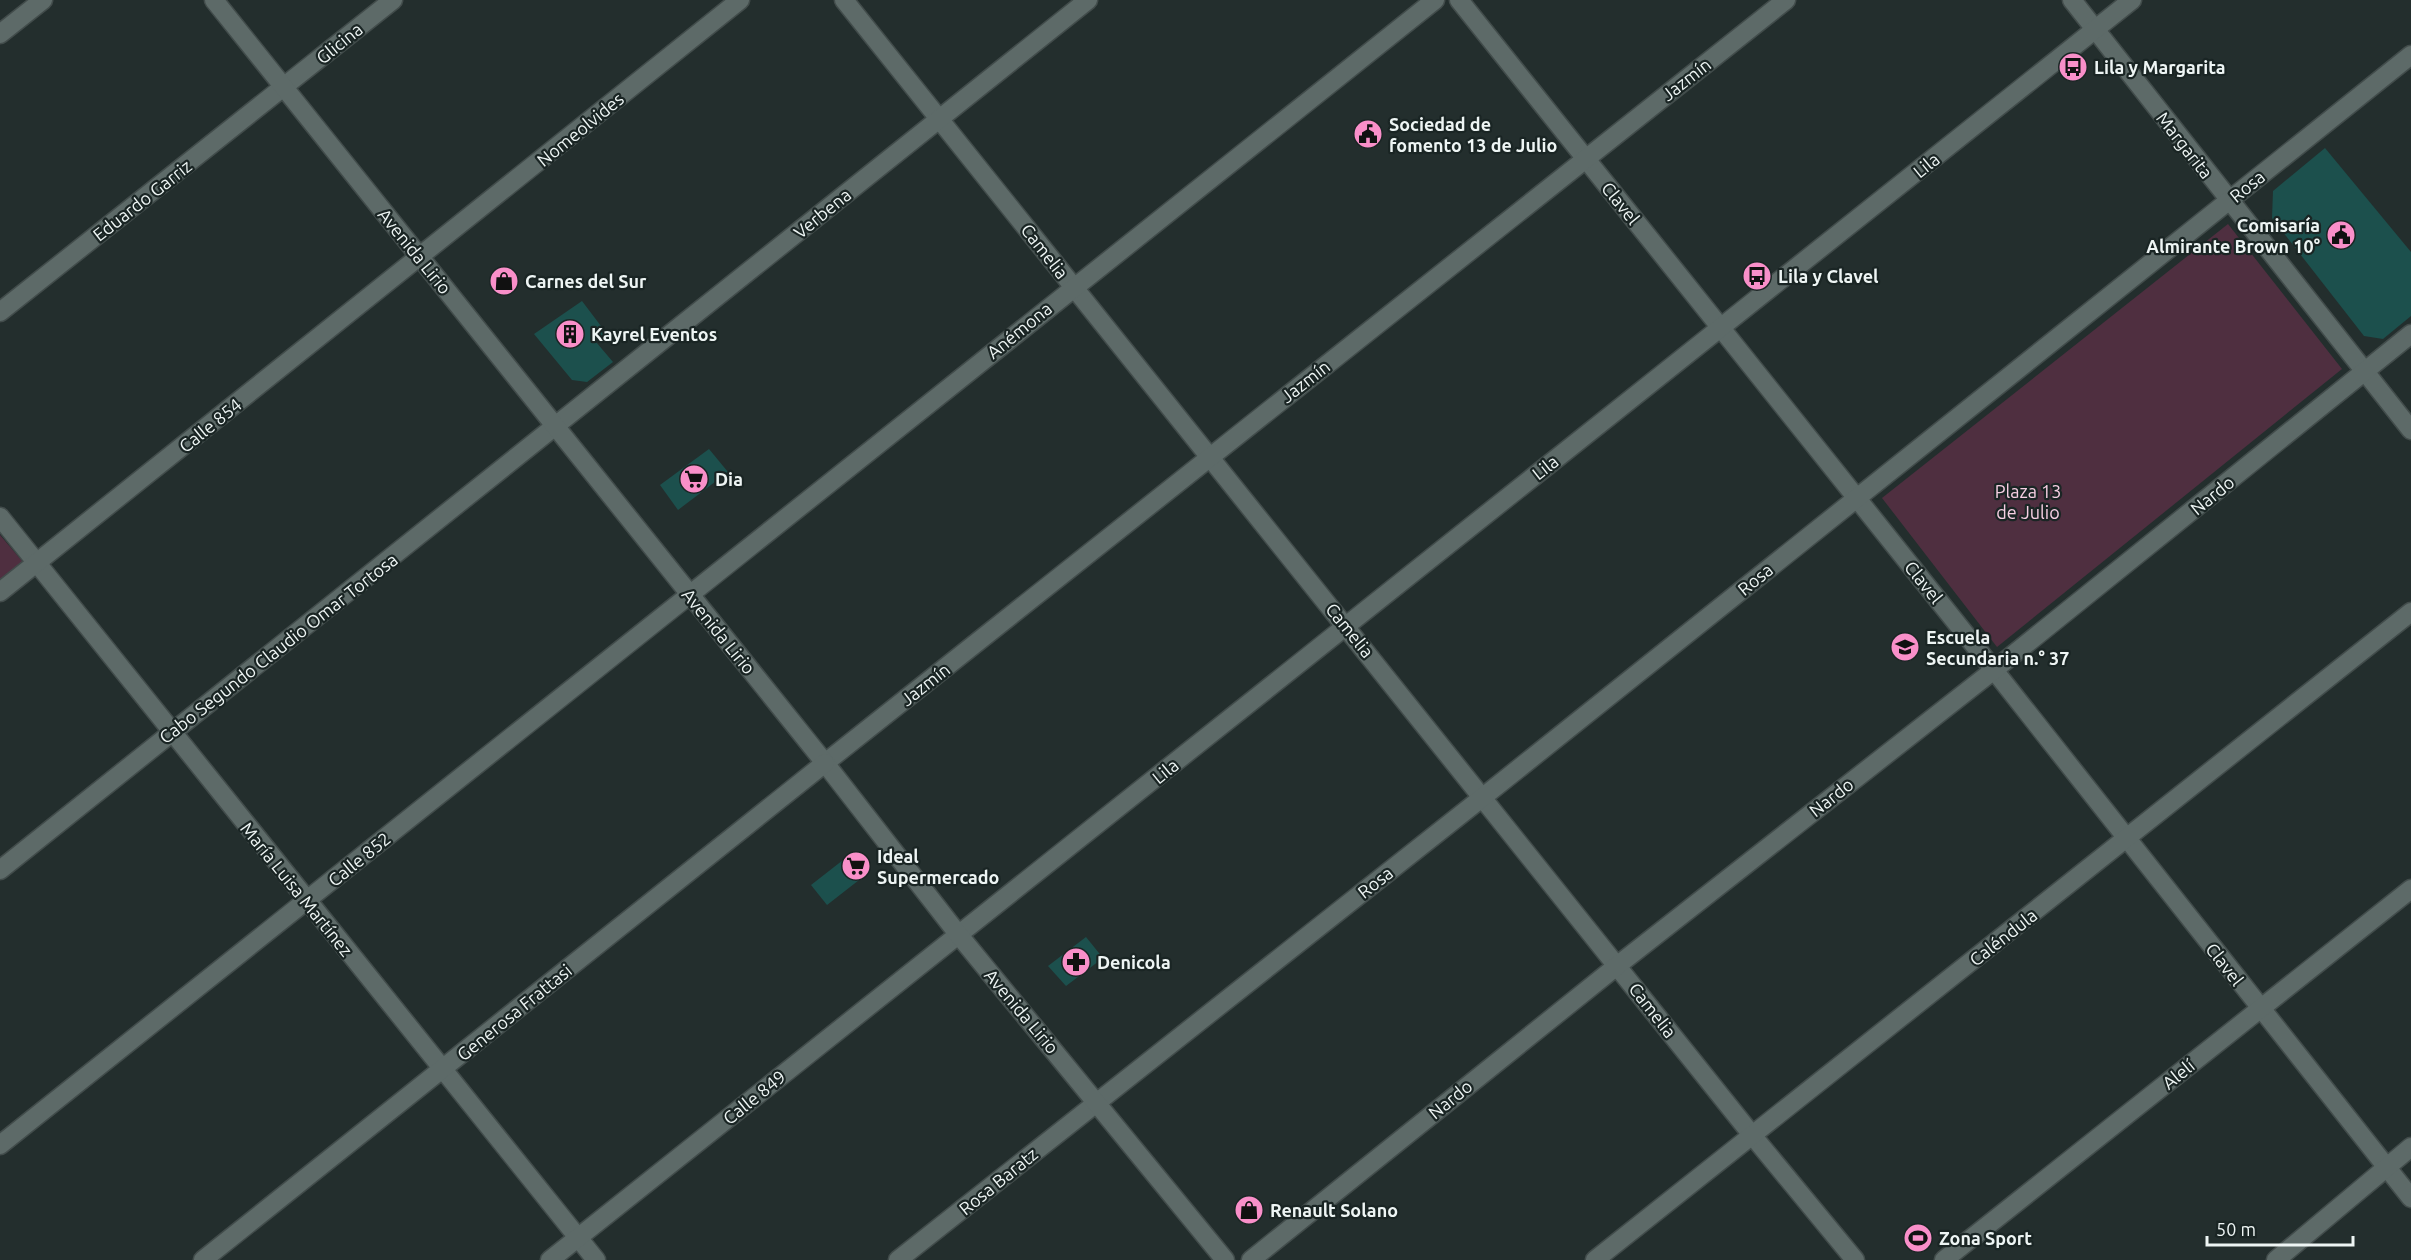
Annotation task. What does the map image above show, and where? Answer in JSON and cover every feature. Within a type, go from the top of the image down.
[{"type":"street","points":[[0,34],[43,0]]},
{"type":"street","name":"Avenida Lirio","points":[[214,0],[825,763],[958,934],[1225,1260]]},
{"type":"street","name":"Glicina","points":[[284,87],[393,0]]},
{"type":"street","name":"Nomeolvides","points":[[420,257],[740,0]]},
{"type":"street","name":"Camelia","points":[[844,0],[1346,624],[1752,1136],[1855,1260]]},
{"type":"street","name":"Verbena","points":[[556,426],[1088,0]]},
{"type":"street","name":"Anémona","points":[[689,594],[1435,0]]},
{"type":"street","name":"Clavel","points":[[1459,0],[1994,670],[2411,1198]]},
{"type":"street","name":"Jazmín","points":[[825,763],[1786,0]]},
{"type":"street","name":"Margarita","points":[[2072,0],[2228,201],[2411,430]]},
{"type":"street","name":"Lila","points":[[958,934],[1016,892],[1346,624],[1721,329],[2132,0]]},
{"type":"street","name":"Rosa","points":[[1097,1102],[1483,797],[2411,55]]},
{"type":"street","name":"Eduardo Garriz","points":[[0,312],[284,87]]},
{"type":"street","name":"Calle 854","points":[[0,592],[420,257]]},
{"type":"street","name":"Nardo","points":[[1251,1260],[1618,965],[1994,670],[2411,334]]},
{"type":"street","name":"Cabo Segundo Claudio Omar Tortosa","points":[[0,870],[556,426]]},
{"type":"street","name":"María Luisa Martínez","points":[[0,517],[441,1070],[596,1260]]},
{"type":"street","name":"Calle 852","points":[[0,1145],[689,594]]},
{"type":"street","name":"Caléndula","points":[[1595,1260],[2411,612]]},
{"type":"street","name":"Generosa Frattasi","points":[[203,1260],[825,763]]},
{"type":"street","name":"Alelí","points":[[1944,1260],[2411,889]]},
{"type":"street","name":"Calle 849","points":[[550,1260],[958,934]]},
{"type":"street","name":"Rosa Baratz","points":[[898,1260],[1097,1102]]},
{"type":"street","points":[[2276,1260],[2411,1147]]},
{"type":"green space","name":"Plaza 13 de Julio","points":[[2228,224],[2342,369],[1997,647],[1882,498]]},
{"type":"green space","points":[[0,535],[23,562],[0,580]]},
{"type":"building","name":"Comisaría Almirante Brown 10°","points":[[2325,148],[2411,252],[2411,316],[2383,339],[2364,336],[2272,218],[2273,191]]},
{"type":"building","name":"Kayrel Eventos","points":[[582,301],[607,334],[596,342],[613,362],[587,382],[572,380],[534,334]]},
{"type":"building","name":"Dia","points":[[709,449],[728,472],[678,510],[660,485]]},
{"type":"building","points":[[852,853],[868,873],[827,905],[811,885]]},
{"type":"building","name":"Denicola","points":[[1086,937],[1103,958],[1066,986],[1048,966]]},
{"type":"place","name":"Lila y Margarita","points":[[2073,67]]},
{"type":"place","name":"Sociedad de fomento 13 de Julio","points":[[1368,134]]},
{"type":"place","name":"Comisaría Almirante Brown 10°","points":[[2341,235]]},
{"type":"place","name":"Lila y Clavel","points":[[1757,276]]},
{"type":"place","name":"Carnes del Sur","points":[[504,281]]},
{"type":"place","name":"Kayrel Eventos","points":[[570,334]]},
{"type":"place","name":"Dia","points":[[694,479]]},
{"type":"place","name":"Escuela Secundaria n.° 37","points":[[1905,647]]},
{"type":"place","name":"Ideal Supermercado","points":[[856,866]]},
{"type":"place","name":"Denicola","points":[[1076,962]]},
{"type":"place","name":"Renault Solano","points":[[1249,1210]]},
{"type":"place","name":"Zona Sport","points":[[1918,1238]]}]
